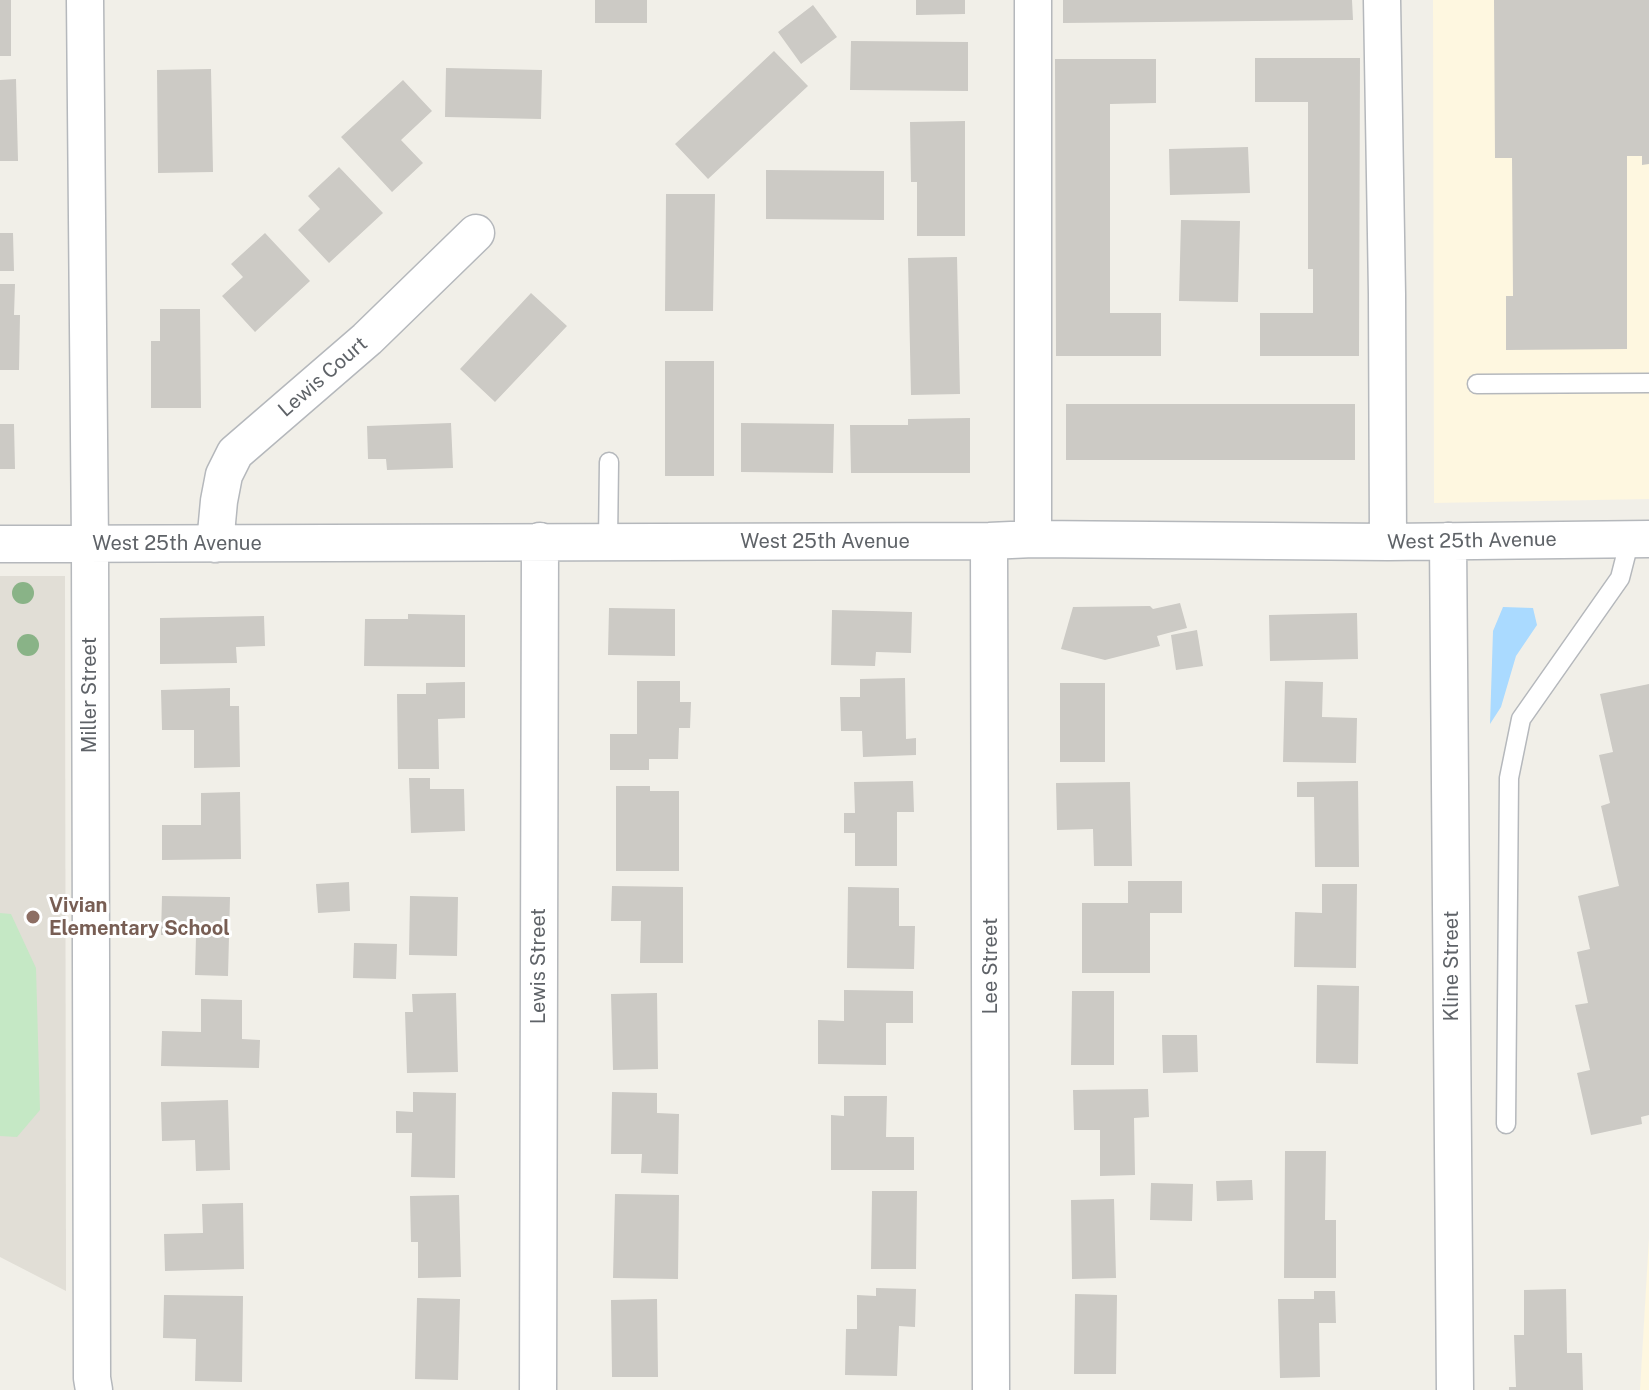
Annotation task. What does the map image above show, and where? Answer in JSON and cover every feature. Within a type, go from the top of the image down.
[{"type":"street","name":"Miller Street","points":[[85,0],[94,1390]]},
{"type":"street","points":[[1033,0],[1033,539]]},
{"type":"street","points":[[1382,0],[1388,542]]},
{"type":"street","name":"Lewis Court","points":[[215,544],[224,475],[235,453],[367,339],[476,233]]},
{"type":"street","name":"West 25th Avenue","points":[[0,544],[1639,539]]},
{"type":"street","name":"Lewis Street","points":[[538,1390],[540,541]]},
{"type":"street","name":"Lee Street","points":[[989,541],[991,1390]]},
{"type":"street","name":"Kline Street","points":[[1448,541],[1455,1390]]},
{"type":"lane","points":[[1477,384],[1649,383]]},
{"type":"lane","points":[[608,542],[609,462]]},
{"type":"lane","points":[[1506,1124],[1509,778],[1521,719],[1620,578],[1639,539]]},
{"type":"shaded area","points":[[1433,0],[1649,0],[1649,499],[1434,503]]},
{"type":"shaded area","name":"Vivian Elementary School","points":[[0,576],[65,576],[66,1291],[0,1257]]},
{"type":"shaded area","points":[[1649,1238],[1649,1390],[1640,1390]]},
{"type":"green space","points":[[0,913],[11,914],[36,968],[40,1110],[17,1137],[0,1136]]},
{"type":"water","points":[[1503,607],[1533,608],[1537,625],[1516,656],[1501,707],[1490,724],[1493,631]]},
{"type":"building","points":[[0,0],[11,0],[11,56],[0,56]]},
{"type":"building","points":[[595,0],[647,0],[647,23],[595,23]]},
{"type":"building","points":[[916,0],[965,0],[965,14],[916,15]]},
{"type":"building","points":[[1063,0],[1352,0],[1353,20],[1063,23]]},
{"type":"building","points":[[1494,0],[1649,0],[1649,164],[1642,165],[1642,156],[1627,156],[1627,349],[1506,350],[1506,296],[1513,296],[1512,158],[1495,158]]},
{"type":"building","points":[[813,5],[837,37],[801,64],[778,32]]},
{"type":"building","points":[[851,41],[968,42],[968,91],[850,90]]},
{"type":"building","points":[[774,51],[808,86],[708,179],[675,144]]},
{"type":"building","points":[[1255,58],[1360,58],[1359,356],[1260,356],[1260,313],[1313,313],[1313,269],[1308,269],[1308,102],[1255,102]]},
{"type":"building","points":[[1055,59],[1156,59],[1156,103],[1110,104],[1110,313],[1161,313],[1161,356],[1056,356]]},
{"type":"building","points":[[446,68],[542,70],[541,119],[445,117]]},
{"type":"building","points":[[211,69],[213,172],[158,173],[157,70]]},
{"type":"building","points":[[16,79],[18,161],[0,161],[0,80]]},
{"type":"building","points":[[403,80],[432,111],[401,140],[423,163],[392,192],[341,137]]},
{"type":"building","points":[[965,121],[965,236],[917,236],[917,182],[911,182],[910,122]]},
{"type":"building","points":[[1248,147],[1250,193],[1170,195],[1169,149]]},
{"type":"building","points":[[339,167],[383,213],[329,263],[298,230],[320,209],[308,196]]},
{"type":"building","points":[[766,170],[884,171],[884,220],[766,219]]},
{"type":"building","points":[[666,194],[715,194],[713,311],[665,311]]},
{"type":"building","points":[[1181,220],[1240,221],[1238,302],[1179,301]]},
{"type":"building","points":[[0,233],[13,233],[14,271],[0,271]]},
{"type":"building","points":[[265,233],[310,281],[255,332],[222,296],[243,277],[231,264]]},
{"type":"building","points":[[957,257],[960,394],[911,395],[908,258]]},
{"type":"building","points":[[0,284],[15,284],[14,315],[20,315],[19,370],[0,370]]},
{"type":"building","points":[[531,293],[567,326],[495,402],[460,369]]},
{"type":"building","points":[[160,309],[200,309],[201,408],[151,408],[151,341],[160,341]]},
{"type":"building","points":[[665,361],[714,361],[714,476],[665,476]]},
{"type":"building","points":[[1066,404],[1355,404],[1355,460],[1066,460]]},
{"type":"building","points":[[970,418],[970,473],[851,473],[850,425],[908,425],[908,419]]},
{"type":"building","points":[[451,423],[453,468],[387,470],[386,459],[368,459],[367,426]]},
{"type":"building","points":[[741,423],[834,424],[833,473],[741,472]]},
{"type":"building","points":[[0,424],[14,424],[15,469],[0,469]]},
{"type":"building","points":[[1180,603],[1187,628],[1157,636],[1160,646],[1105,660],[1061,649],[1073,607],[1150,606],[1153,609]]},
{"type":"building","points":[[609,608],[675,609],[675,656],[608,655]]},
{"type":"building","points":[[832,610],[912,612],[911,653],[876,652],[875,666],[831,665]]},
{"type":"building","points":[[1357,613],[1358,659],[1270,661],[1269,615]]},
{"type":"building","points":[[408,614],[465,615],[465,667],[364,666],[365,619],[408,619]]},
{"type":"building","points":[[264,616],[265,646],[236,647],[237,663],[160,664],[160,618]]},
{"type":"building","points":[[1197,630],[1203,666],[1176,670],[1171,635]]},
{"type":"building","points":[[905,678],[906,739],[916,738],[916,755],[863,757],[862,731],[841,731],[840,697],[860,697],[860,679]]},
{"type":"building","points":[[637,681],[680,681],[680,702],[691,702],[690,728],[679,728],[678,759],[649,759],[649,770],[610,770],[610,734],[637,734]]},
{"type":"building","points":[[1285,681],[1323,682],[1322,717],[1357,718],[1356,763],[1283,762]]},
{"type":"building","points":[[465,682],[465,718],[438,719],[439,769],[398,769],[397,694],[426,694],[426,683]]},
{"type":"building","points":[[1060,683],[1105,683],[1105,762],[1060,762]]},
{"type":"building","points":[[1649,684],[1649,1115],[1641,1117],[1642,1124],[1591,1135],[1577,1073],[1590,1070],[1575,1005],[1588,1003],[1577,952],[1590,949],[1578,896],[1619,886],[1601,806],[1610,803],[1599,755],[1613,752],[1600,694]]},
{"type":"building","points":[[230,688],[230,706],[239,706],[240,767],[194,768],[194,730],[162,730],[161,690]]},
{"type":"building","points":[[409,778],[430,778],[430,789],[464,789],[465,831],[411,833]]},
{"type":"building","points":[[913,781],[914,812],[897,812],[897,866],[855,866],[855,833],[844,833],[844,813],[855,813],[854,782]]},
{"type":"building","points":[[1358,781],[1359,867],[1315,867],[1314,797],[1297,797],[1297,782]]},
{"type":"building","points":[[1130,782],[1132,866],[1094,866],[1093,829],[1057,830],[1056,783]]},
{"type":"building","points":[[616,786],[650,786],[650,791],[679,791],[679,871],[616,871]]},
{"type":"building","points":[[240,792],[241,859],[162,860],[162,825],[201,825],[201,793]]},
{"type":"building","points":[[1128,881],[1182,881],[1182,913],[1150,913],[1150,973],[1082,973],[1082,903],[1128,903]]},
{"type":"building","points":[[349,882],[350,911],[318,913],[316,884]]},
{"type":"building","points":[[1322,884],[1357,884],[1356,968],[1294,967],[1295,912],[1322,913]]},
{"type":"building","points":[[612,886],[683,887],[683,963],[640,963],[641,921],[611,921]]},
{"type":"building","points":[[848,887],[899,888],[899,926],[915,926],[914,969],[847,968]]},
{"type":"building","points":[[162,896],[230,897],[228,976],[195,975],[196,936],[161,935]]},
{"type":"building","points":[[410,896],[458,897],[457,956],[409,955]]},
{"type":"building","points":[[354,943],[397,944],[396,979],[353,978]]},
{"type":"building","points":[[1317,985],[1359,986],[1358,1064],[1316,1063]]},
{"type":"building","points":[[844,990],[913,991],[913,1023],[886,1023],[886,1065],[818,1064],[818,1020],[844,1021]]},
{"type":"building","points":[[1072,991],[1114,991],[1114,1065],[1071,1065]]},
{"type":"building","points":[[456,993],[458,1072],[407,1073],[405,1012],[413,1012],[412,994]]},
{"type":"building","points":[[657,993],[658,1069],[613,1070],[611,994]]},
{"type":"building","points":[[201,999],[242,1000],[242,1039],[260,1040],[259,1068],[161,1066],[162,1031],[201,1032]]},
{"type":"building","points":[[1162,1035],[1197,1035],[1198,1072],[1163,1073]]},
{"type":"building","points":[[1148,1089],[1149,1117],[1134,1118],[1135,1175],[1100,1176],[1100,1130],[1074,1130],[1073,1090]]},
{"type":"building","points":[[413,1092],[456,1093],[455,1178],[411,1177],[412,1133],[396,1133],[396,1111],[413,1112]]},
{"type":"building","points":[[612,1092],[657,1093],[657,1113],[679,1114],[678,1174],[641,1173],[642,1154],[611,1154]]},
{"type":"building","points":[[844,1096],[887,1096],[886,1137],[914,1137],[914,1170],[831,1170],[831,1115],[844,1116]]},
{"type":"building","points":[[228,1100],[230,1170],[196,1171],[195,1140],[162,1141],[161,1102]]},
{"type":"building","points":[[1285,1151],[1326,1151],[1325,1220],[1336,1220],[1336,1278],[1284,1278]]},
{"type":"building","points":[[1252,1180],[1253,1200],[1217,1201],[1216,1181]]},
{"type":"building","points":[[1151,1183],[1193,1184],[1192,1221],[1150,1220]]},
{"type":"building","points":[[872,1191],[917,1191],[916,1269],[871,1269]]},
{"type":"building","points":[[615,1194],[679,1195],[678,1279],[613,1278]]},
{"type":"building","points":[[459,1195],[461,1277],[418,1278],[418,1242],[411,1242],[410,1196]]},
{"type":"building","points":[[1114,1199],[1116,1278],[1072,1279],[1071,1200]]},
{"type":"building","points":[[243,1203],[244,1269],[165,1271],[164,1234],[203,1233],[202,1204]]},
{"type":"building","points":[[876,1288],[916,1289],[915,1327],[899,1326],[897,1376],[845,1375],[846,1329],[857,1329],[857,1295],[876,1296]]},
{"type":"building","points":[[1566,1289],[1567,1353],[1582,1353],[1583,1390],[1509,1390],[1509,1387],[1516,1387],[1514,1335],[1524,1335],[1524,1290]]},
{"type":"building","points":[[1314,1291],[1335,1291],[1336,1323],[1319,1323],[1320,1377],[1280,1378],[1278,1299],[1314,1299]]},
{"type":"building","points":[[1075,1294],[1117,1295],[1116,1374],[1074,1374]]},
{"type":"building","points":[[164,1295],[243,1296],[242,1382],[195,1381],[196,1339],[163,1338]]},
{"type":"building","points":[[417,1298],[460,1299],[458,1380],[415,1379]]},
{"type":"building","points":[[657,1299],[658,1377],[612,1377],[611,1300]]},
{"type":"place","name":"Vivian Elementary School","points":[[33,917]]}]
